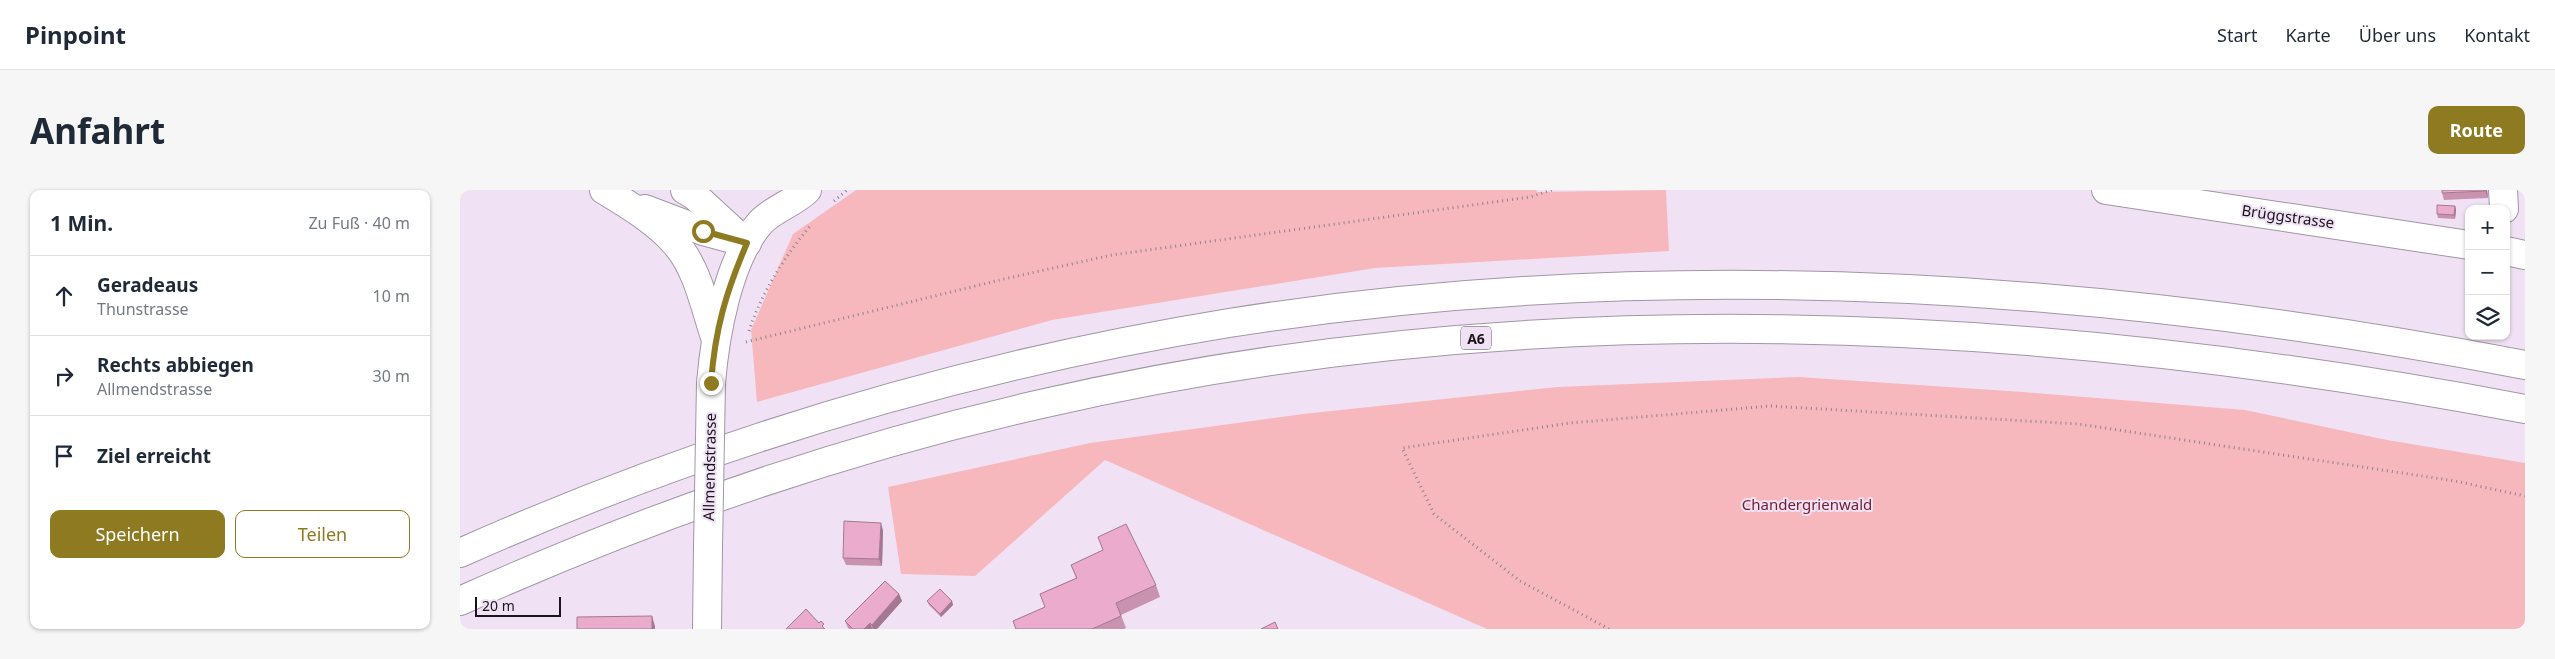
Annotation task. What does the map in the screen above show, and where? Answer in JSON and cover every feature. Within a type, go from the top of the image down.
[{"type":"main road","points":[[685,190],[754,232]]},
{"type":"main road","name":"Allmendstrasse","points":[[707,629],[711,383],[716,340],[724,300],[773,190]]},
{"type":"main road","points":[[616,197],[703,231],[754,232],[808,190]]},
{"type":"main road","name":"Brüggstrasse","points":[[2106,190],[2465,244]]},
{"type":"main road","points":[[2503,190],[2504,205]]},
{"type":"main road","points":[[616,197],[675,243],[688,262],[716,340]]},
{"type":"main road","points":[[2510,253],[2525,255]]},
{"type":"main road","points":[[460,554],[569,506],[660,472],[800,424],[954,380],[1034,361],[1178,332],[1329,309],[1407,301],[1541,290],[1655,286],[1794,285],[1947,291],[2100,303],[2232,318],[2396,342],[2525,365]]},
{"type":"main road","name":"A6","points":[[460,600],[586,546],[666,516],[752,485],[889,443],[1042,403],[1123,386],[1239,366],[1412,344],[1563,332],[1713,328],[1944,334],[2095,345],[2227,360],[2397,386],[2525,409]]},
{"type":"path","points":[[832,203],[847,190]]},
{"type":"path","points":[[814,221],[766,290],[746,342],[1004,279],[1112,255],[1530,197],[1552,190]]},
{"type":"path","points":[[1609,629],[1520,581],[1434,514],[1402,448],[1570,423],[1770,406],[2078,424],[2455,481],[2525,496]]},
{"type":"green space","points":[[856,190],[1536,190],[1537,192],[1666,190],[1669,251],[1375,268],[1052,320],[757,402],[751,330],[793,234]]},
{"type":"green space","name":"Chandergrienwald","points":[[1799,377],[2023,392],[2245,410],[2387,440],[2525,463],[2525,629],[1487,629],[1105,460],[975,576],[901,574],[888,487],[1090,443],[1303,414],[1557,387]]},
{"type":"building","points":[[2442,190],[2485,190],[2485,191],[2442,193]]},
{"type":"building","points":[[2437,205],[2455,206],[2454,215],[2437,214]]},
{"type":"building","points":[[844,521],[881,523],[879,559],[843,558]]},
{"type":"building","points":[[1126,524],[1156,585],[1116,603],[1121,616],[1092,629],[1016,629],[1013,621],[1045,607],[1040,594],[1077,578],[1071,565],[1103,550],[1098,537]]},
{"type":"building","points":[[885,581],[899,594],[872,625],[870,623],[864,629],[853,629],[845,621]]},
{"type":"building","points":[[940,589],[952,601],[940,614],[927,601]]},
{"type":"building","points":[[806,609],[819,623],[821,621],[824,624],[822,626],[825,629],[786,629]]},
{"type":"building","points":[[652,616],[652,629],[577,629],[577,617]]},
{"type":"building","points":[[1275,622],[1278,629],[1261,629]]},
{"type":"route","points":[[703,231],[747,243],[724,300],[716,340],[711,383]]}]
